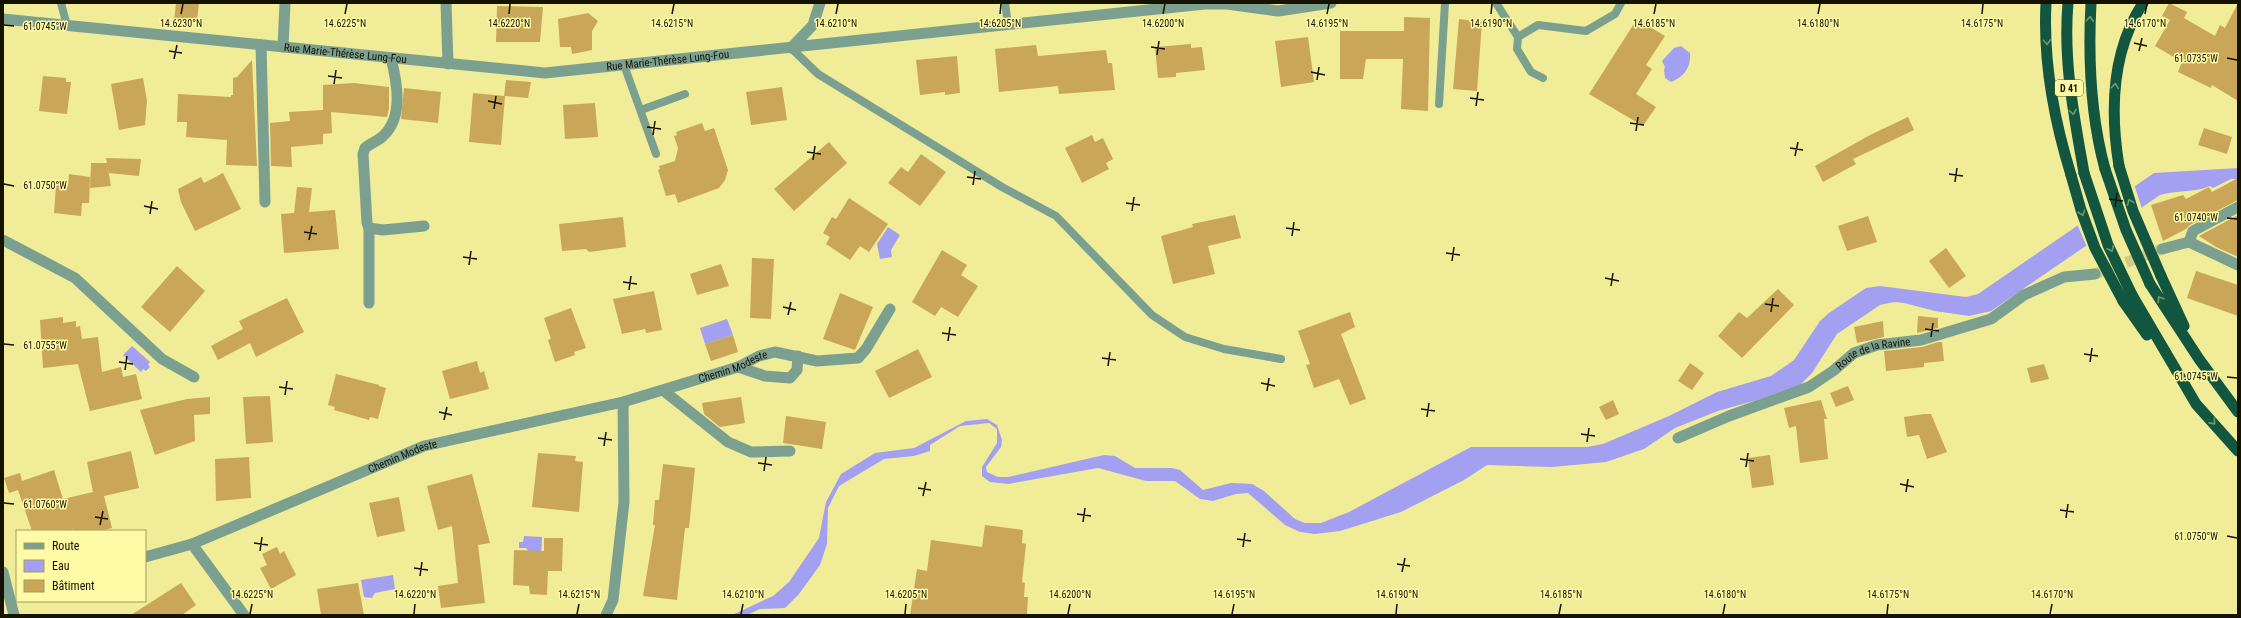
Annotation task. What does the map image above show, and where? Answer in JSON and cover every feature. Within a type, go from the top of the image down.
[{"type":"highway","points":[[2046,3],[2048,58],[2052,101],[2060,140],[2081,210],[2096,248],[2127,298]]},
{"type":"highway","name":"D 41","points":[[2068,3],[2067,49],[2070,96],[2084,173],[2127,298],[2196,404],[2238,451]]},
{"type":"highway","name":"D 41","points":[[2091,3],[2090,81],[2097,142],[2126,230],[2150,284],[2199,359],[2238,412]]},
{"type":"highway","points":[[2142,3],[2125,40],[2117,65],[2114,121],[2119,166],[2133,211],[2199,359]]},
{"type":"street","points":[[283,47],[285,3]]},
{"type":"street","points":[[446,3],[448,64]]},
{"type":"street","points":[[792,48],[813,25],[820,3]]},
{"type":"street","name":"Rue Marie-Thérèse Lung-Fou","points":[[3,18],[67,26],[545,73],[1204,4],[1227,4],[1278,10],[1331,3]]},
{"type":"street","points":[[261,45],[265,202]]},
{"type":"street","points":[[369,303],[368,228],[363,154],[365,148],[383,137],[394,121],[397,89],[392,58]]},
{"type":"street","points":[[2189,242],[2193,231],[2238,207]]},
{"type":"street","points":[[368,228],[376,230],[424,226]]},
{"type":"street","points":[[3,240],[75,278],[162,359],[194,377]]},
{"type":"street","points":[[2162,249],[2189,242],[2238,265]]},
{"type":"street","name":"Route de la Ravine","points":[[1678,438],[1729,416],[1775,401],[1809,387],[1833,371],[1854,353],[1877,345],[1921,340],[1991,319],[2024,295],[2064,277],[2095,274]]},
{"type":"street","name":"Chemin Modeste","points":[[146,557],[192,544],[424,446],[623,402],[664,391],[738,367],[759,356],[775,352],[816,361],[858,358],[866,349],[890,309]]},
{"type":"street","points":[[738,367],[772,377],[790,378],[797,370],[798,356]]},
{"type":"street","points":[[664,391],[728,442],[751,452],[790,451]]},
{"type":"street","points":[[606,615],[613,600],[624,502],[623,402]]},
{"type":"street","points":[[192,544],[244,615]]},
{"type":"street","points":[[3,572],[13,594],[14,615]]},
{"type":"lane","points":[[61,3],[67,26]]},
{"type":"lane","points":[[1005,3],[1008,24]]},
{"type":"lane","points":[[1439,104],[1445,3]]},
{"type":"lane","points":[[1496,3],[1518,37],[1517,49],[1531,72],[1543,78]]},
{"type":"lane","points":[[1518,37],[1538,25],[1586,30],[1615,14],[1621,3]]},
{"type":"lane","points":[[792,48],[818,74],[1002,187],[1056,216],[1152,315],[1185,337],[1224,349],[1281,359]]},
{"type":"lane","points":[[624,65],[656,154]]},
{"type":"lane","points":[[641,110],[685,94]]},
{"type":"water","points":[[1681,46],[1690,53],[1688,67],[1680,77],[1671,82],[1665,78],[1665,67],[1662,61],[1674,48]]},
{"type":"water","points":[[2238,168],[2238,179],[2231,179],[2213,188],[2210,186],[2198,190],[2172,192],[2160,195],[1991,311],[1969,316],[1935,311],[1904,303],[1894,302],[1880,305],[1837,334],[1812,373],[1800,385],[1757,400],[1718,411],[1675,428],[1644,449],[1606,462],[1552,467],[1487,465],[1464,480],[1401,512],[1340,531],[1315,534],[1300,532],[1285,525],[1248,493],[1236,494],[1213,501],[1200,499],[1175,481],[1146,481],[1098,468],[1008,484],[990,482],[982,476],[982,467],[997,443],[997,429],[989,423],[960,426],[930,445],[930,451],[914,456],[884,459],[839,486],[828,508],[827,544],[820,565],[799,594],[785,608],[760,609],[747,615],[732,615],[773,596],[789,582],[819,538],[826,502],[841,474],[875,453],[914,448],[966,421],[987,419],[997,425],[1002,440],[1001,447],[986,467],[987,472],[998,477],[1008,477],[1104,455],[1115,456],[1135,468],[1172,468],[1180,470],[1203,490],[1231,483],[1252,484],[1264,491],[1295,519],[1305,523],[1321,523],[1349,512],[1471,447],[1587,447],[1603,444],[1669,416],[1717,392],[1771,376],[1794,360],[1820,321],[1829,313],[1866,288],[1880,286],[1966,297],[1978,294],[2154,173]]},
{"type":"water","points":[[888,227],[900,235],[891,250],[892,257],[880,259],[877,244]]},
{"type":"water","points":[[727,319],[733,335],[705,344],[700,328]]},
{"type":"water","points":[[132,346],[150,362],[148,365],[150,367],[146,371],[143,369],[141,372],[123,355]]},
{"type":"water","points":[[524,536],[542,537],[541,560],[535,559],[526,548],[519,548],[519,542],[523,542]]},
{"type":"water","points":[[393,575],[395,589],[375,593],[372,598],[364,597],[361,580]]},
{"type":"pier","points":[[2134,184],[2142,209],[2087,247],[2077,224]]},
{"type":"building","points":[[176,3],[199,3],[197,21],[174,20]]},
{"type":"building","points":[[2169,3],[2187,12],[2184,18],[2215,36],[2220,25],[2225,28],[2238,3],[2238,101],[2212,85],[2211,88],[2178,72],[2182,62],[2155,46],[2170,20],[2162,16]]},
{"type":"building","points":[[497,6],[543,7],[540,42],[496,42]]},
{"type":"building","points":[[588,13],[598,21],[592,31],[592,50],[572,54],[571,47],[560,47],[558,19]]},
{"type":"building","points":[[1404,17],[1430,18],[1428,111],[1401,109],[1403,59],[1366,59],[1363,79],[1340,79],[1340,31],[1404,31]]},
{"type":"building","points":[[1459,19],[1482,22],[1477,91],[1453,89]]},
{"type":"building","points":[[1637,19],[1665,36],[1646,65],[1652,69],[1636,94],[1656,107],[1643,126],[1589,94]]},
{"type":"building","points":[[1308,37],[1314,82],[1281,87],[1275,41]]},
{"type":"building","points":[[1191,44],[1191,48],[1202,47],[1205,70],[1176,73],[1176,77],[1158,78],[1155,47]]},
{"type":"building","points":[[1036,45],[1038,56],[1106,50],[1108,63],[1112,63],[1115,90],[1059,94],[1058,86],[999,92],[995,49]]},
{"type":"building","points":[[957,56],[960,93],[945,95],[945,92],[920,95],[916,60]]},
{"type":"building","points":[[252,60],[257,166],[226,165],[227,140],[186,137],[187,122],[177,122],[178,94],[231,97],[231,95],[233,95],[233,78],[237,77]]},
{"type":"building","points":[[43,76],[66,78],[66,82],[71,82],[67,114],[39,111]]},
{"type":"building","points":[[143,78],[147,101],[145,125],[119,130],[111,84]]},
{"type":"building","points":[[506,80],[531,82],[528,98],[505,96],[501,145],[469,142],[473,93],[504,96]]},
{"type":"building","points":[[354,83],[389,87],[389,108],[387,117],[331,112],[332,133],[323,134],[323,144],[291,147],[292,167],[271,166],[270,123],[290,121],[289,112],[323,110],[323,85]]},
{"type":"building","points":[[782,87],[787,120],[751,125],[746,92]]},
{"type":"building","points":[[404,88],[441,92],[438,123],[401,119]]},
{"type":"building","points":[[595,103],[598,137],[565,139],[563,105]]},
{"type":"building","points":[[1908,117],[1914,130],[1853,159],[1856,164],[1823,182],[1815,166],[1870,135]]},
{"type":"building","points":[[702,123],[705,131],[714,128],[728,170],[725,180],[719,188],[678,203],[675,194],[666,196],[658,170],[660,169],[659,166],[675,161],[678,148],[674,136],[677,135],[676,132]]},
{"type":"building","points":[[2204,128],[2232,137],[2227,154],[2198,145]]},
{"type":"building","points":[[1092,135],[1095,142],[1103,138],[1113,159],[1106,163],[1109,169],[1082,183],[1065,148]]},
{"type":"building","points":[[829,142],[847,163],[794,211],[774,189]]},
{"type":"building","points":[[921,154],[946,172],[920,206],[888,183],[901,167],[908,172]]},
{"type":"building","points":[[106,158],[141,159],[139,176],[109,173]]},
{"type":"building","points":[[91,163],[107,163],[111,186],[90,188]]},
{"type":"building","points":[[223,173],[241,209],[195,231],[181,202],[178,189],[201,177],[204,183]]},
{"type":"building","points":[[69,174],[90,177],[89,203],[82,203],[81,216],[54,213],[56,185],[68,186]]},
{"type":"building","points":[[2238,178],[2238,200],[2163,241],[2151,205],[2183,195],[2186,199],[2209,187],[2212,192]]},
{"type":"building","points":[[297,187],[312,188],[309,212],[335,210],[339,249],[284,253],[281,214],[294,213]]},
{"type":"building","points":[[849,198],[888,224],[869,252],[860,246],[850,260],[826,244],[830,237],[823,233],[832,217],[836,219]]},
{"type":"building","points":[[1235,215],[1241,238],[1208,246],[1215,274],[1173,284],[1161,236],[1193,227],[1192,224]]},
{"type":"building","points":[[2238,215],[2238,257],[2216,247],[2199,236]]},
{"type":"building","points":[[1868,216],[1877,242],[1847,251],[1838,226]]},
{"type":"building","points":[[623,217],[626,247],[589,252],[586,249],[562,251],[559,224]]},
{"type":"building","points":[[1946,248],[1966,276],[1949,288],[1929,261]]},
{"type":"building","points":[[942,250],[967,265],[961,275],[978,286],[958,317],[941,307],[935,316],[912,302]]},
{"type":"building","points":[[752,258],[774,259],[771,319],[750,318]]},
{"type":"building","points":[[721,264],[729,286],[697,295],[690,274]]},
{"type":"building","points":[[177,266],[205,291],[170,332],[141,307]]},
{"type":"building","points":[[2196,271],[2238,285],[2238,316],[2187,298]]},
{"type":"building","points":[[1778,289],[1794,305],[1742,358],[1718,336],[1739,312],[1747,318]]},
{"type":"building","points":[[654,291],[662,330],[646,333],[645,329],[622,334],[613,299]]},
{"type":"building","points":[[840,293],[873,307],[855,350],[823,339]]},
{"type":"building","points":[[287,298],[304,332],[256,357],[250,343],[218,360],[211,346],[243,329],[239,321]]},
{"type":"building","points":[[571,308],[586,348],[574,352],[575,355],[555,362],[548,340],[551,339],[544,318]]},
{"type":"building","points":[[1350,312],[1355,327],[1341,334],[1366,399],[1350,405],[1339,379],[1314,388],[1306,365],[1310,364],[1298,331]]},
{"type":"building","points":[[1918,316],[1938,318],[1938,328],[1917,333]]},
{"type":"building","points":[[63,317],[63,323],[76,321],[76,327],[80,326],[82,339],[98,337],[102,372],[121,367],[123,377],[136,374],[142,399],[90,411],[78,364],[43,368],[40,320]]},
{"type":"building","points":[[1883,321],[1884,337],[1857,343],[1854,327]]},
{"type":"building","points":[[733,335],[738,352],[711,361],[705,344]]},
{"type":"building","points":[[1942,342],[1944,361],[1924,363],[1924,367],[1886,371],[1884,351],[1922,347]]},
{"type":"building","points":[[918,349],[932,377],[889,398],[875,371]]},
{"type":"building","points":[[477,361],[480,373],[484,371],[489,389],[450,399],[442,371]]},
{"type":"building","points":[[1690,363],[1704,373],[1692,390],[1678,381]]},
{"type":"building","points":[[2044,364],[2049,379],[2031,383],[2027,368]]},
{"type":"building","points":[[336,374],[386,388],[378,419],[370,417],[369,420],[334,410],[335,407],[328,405]]},
{"type":"building","points":[[1848,386],[1854,400],[1836,407],[1830,393]]},
{"type":"building","points":[[270,396],[273,442],[246,444],[243,397]]},
{"type":"building","points":[[210,397],[210,414],[194,415],[195,441],[155,455],[140,410],[187,399]]},
{"type":"building","points":[[741,397],[745,423],[720,427],[704,414],[702,403]]},
{"type":"building","points":[[1613,400],[1619,414],[1606,420],[1599,407]]},
{"type":"building","points":[[1821,400],[1827,419],[1824,419],[1828,459],[1800,463],[1796,426],[1789,428],[1784,408]]},
{"type":"building","points":[[1931,414],[1947,452],[1927,459],[1919,435],[1907,437],[1904,417]]},
{"type":"building","points":[[786,416],[826,422],[822,449],[783,443]]},
{"type":"building","points":[[131,451],[139,488],[104,496],[112,528],[103,530],[73,530],[72,528],[73,530],[32,530],[18,490],[9,493],[4,478],[20,473],[22,481],[54,470],[63,499],[93,492],[87,462]]},
{"type":"building","points":[[538,453],[576,456],[575,461],[583,462],[579,512],[532,507]]},
{"type":"building","points":[[1770,455],[1774,485],[1752,488],[1748,458]]},
{"type":"building","points":[[249,457],[251,498],[216,501],[215,459]]},
{"type":"building","points":[[663,464],[695,468],[689,528],[685,528],[677,600],[643,596],[655,525],[653,525],[655,500],[659,500]]},
{"type":"building","points":[[472,474],[490,543],[478,545],[485,603],[441,608],[438,586],[458,583],[452,526],[438,530],[427,486]]},
{"type":"building","points":[[399,497],[405,531],[377,537],[369,503]]},
{"type":"building","points":[[985,525],[1023,530],[1022,543],[1026,544],[1022,582],[1025,583],[1024,597],[1028,597],[1027,615],[910,615],[917,569],[927,571],[931,540],[982,547]]},
{"type":"building","points":[[544,538],[563,538],[562,571],[548,571],[547,595],[530,594],[529,586],[513,585],[514,550],[544,551]]},
{"type":"building","points":[[277,547],[280,554],[284,551],[296,575],[271,589],[260,568],[267,565],[262,554]]},
{"type":"building","points":[[181,583],[196,605],[182,615],[131,615]]},
{"type":"building","points":[[358,583],[364,615],[321,615],[317,589]]},
{"type":"tunnel","points":[[2095,274],[2162,249]]}]
